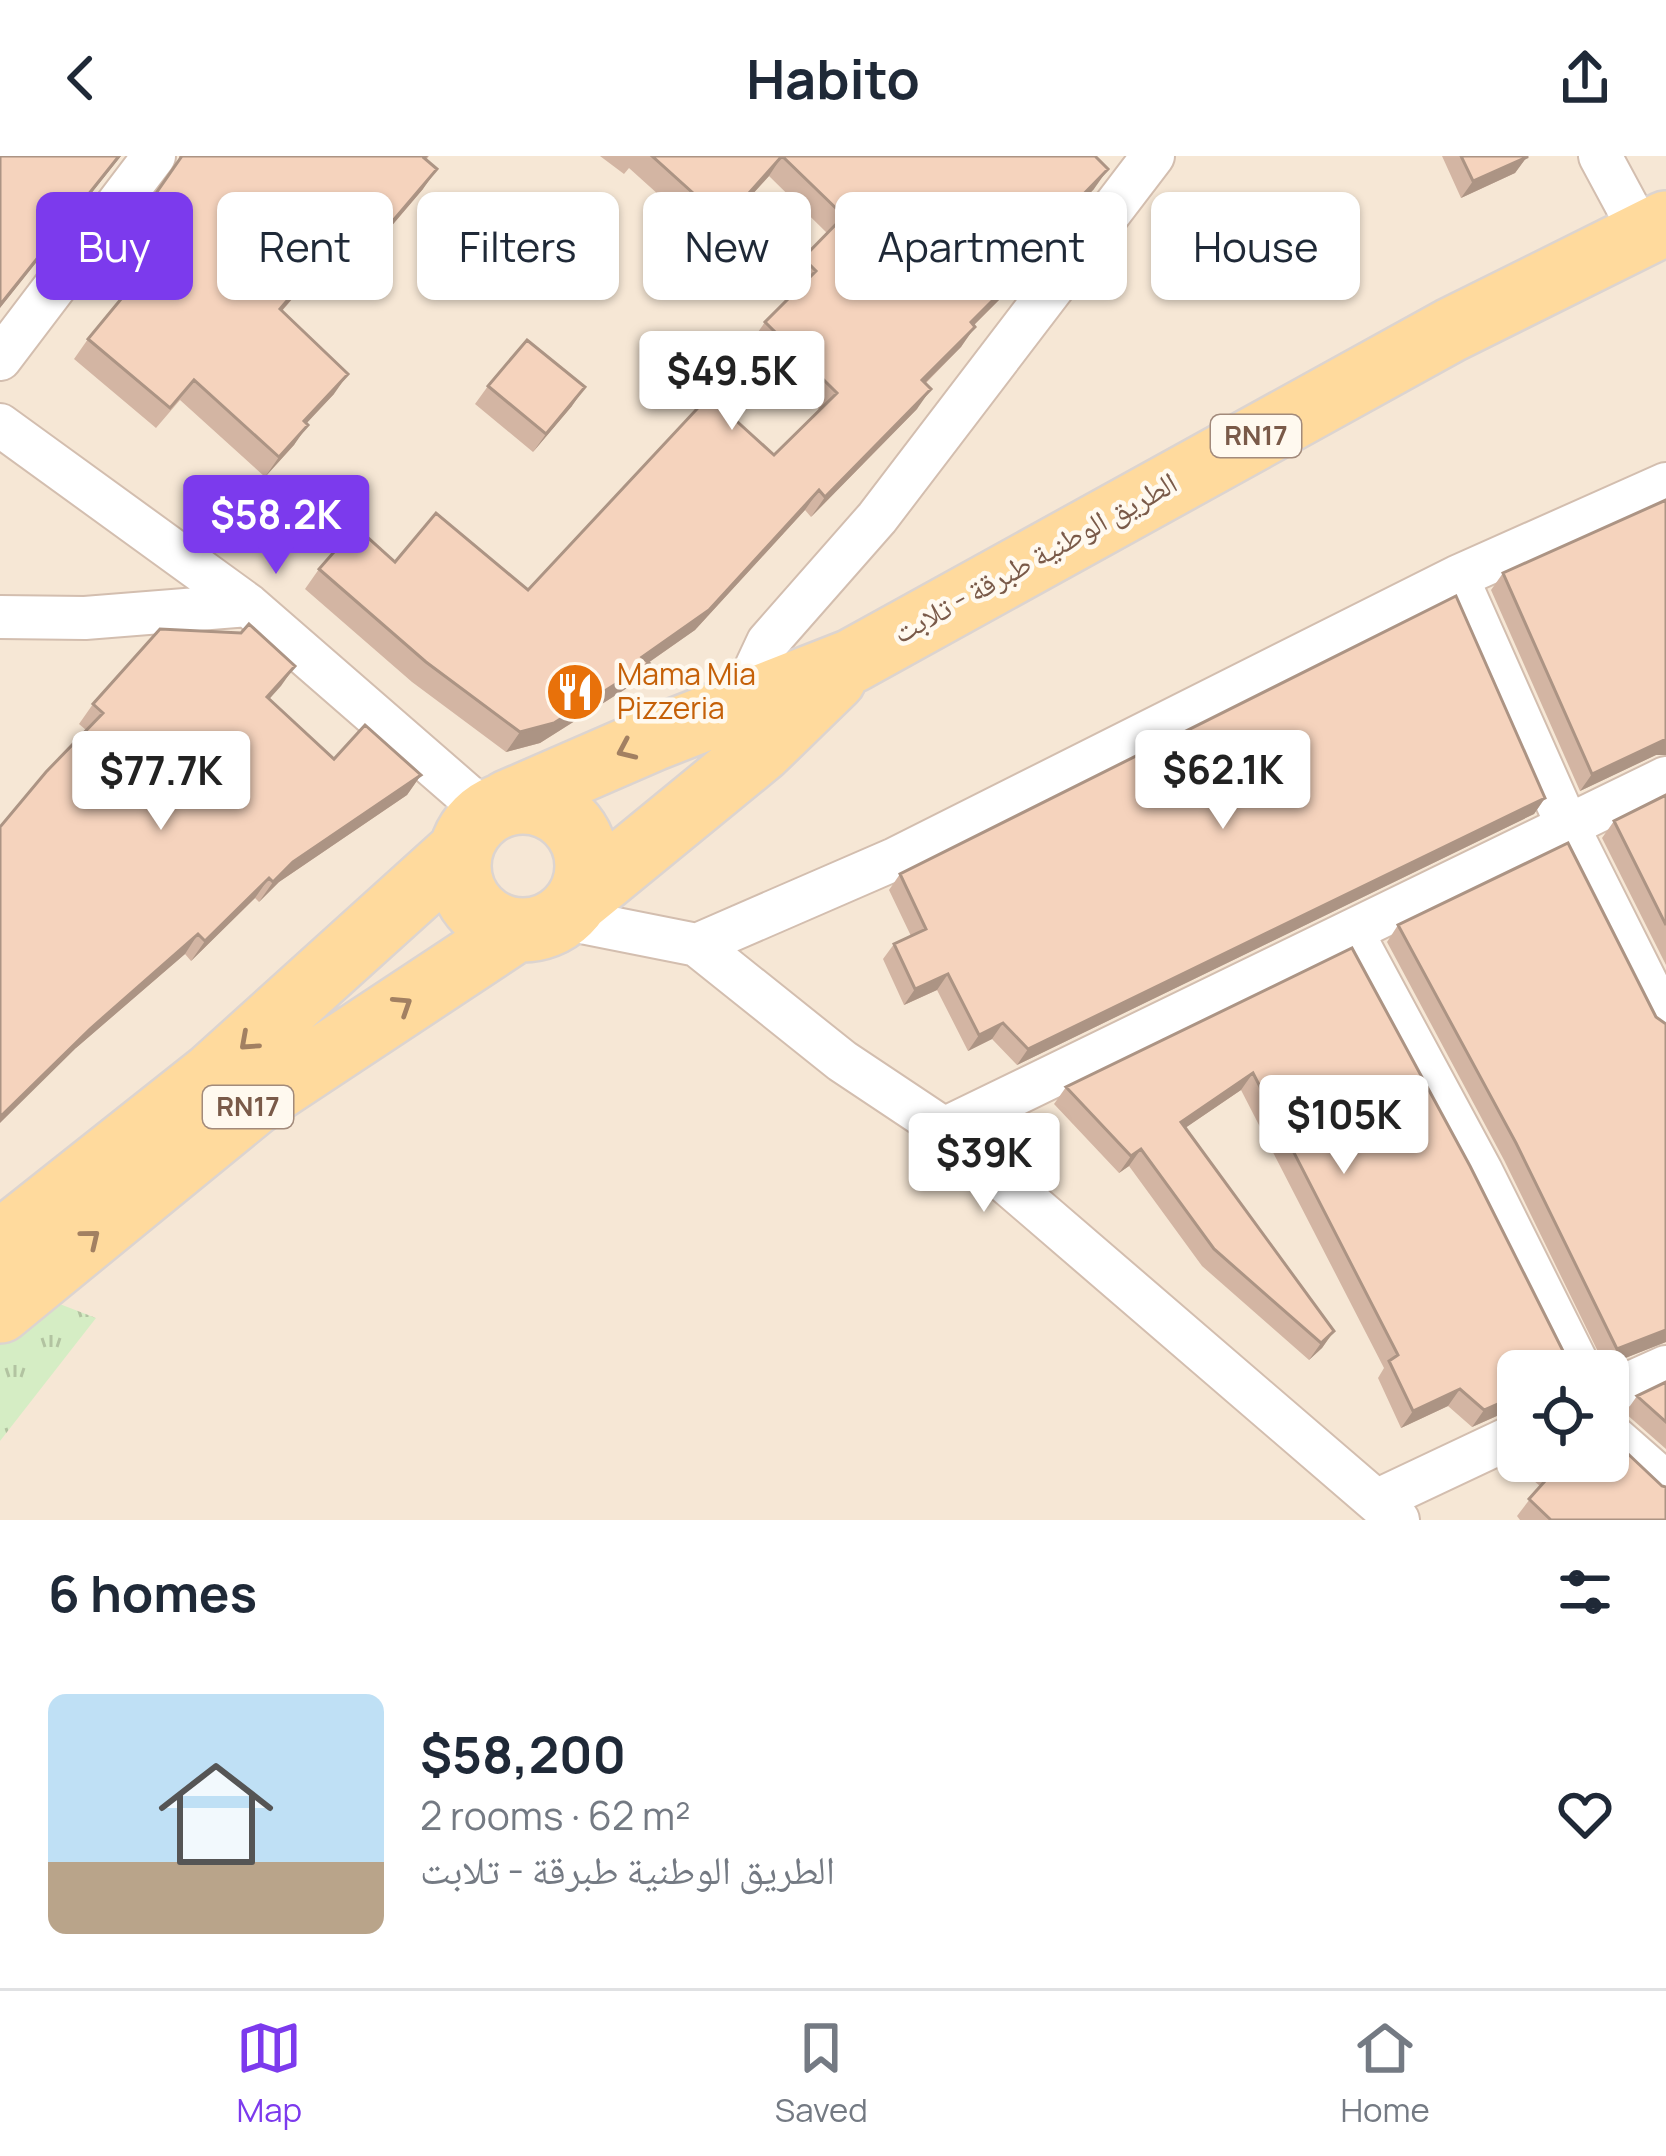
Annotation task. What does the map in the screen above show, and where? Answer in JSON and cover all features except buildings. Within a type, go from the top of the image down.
[{"type":"main road","name":"الطريق الوطنية طبرقة - تلابت","points":[[0,1311],[253,1104],[552,916],[750,727],[852,661],[1191,471],[1451,330],[1654,228]]},
{"type":"main road","name":"الطريق الوطنية طبرقة - تلابت","points":[[0,1243],[212,1075],[485,822],[750,727]]},
{"type":"main road","points":[[530,801],[551,807],[581,837],[587,858],[585,880],[552,916],[495,924],[477,912],[458,873],[485,822],[530,801]]},
{"type":"street","points":[[0,359],[154,156]]},
{"type":"street","points":[[1600,156],[1654,228]]},
{"type":"street","points":[[750,727],[768,642],[878,518],[1135,163]]},
{"type":"street","points":[[0,425],[248,605],[485,822]]},
{"type":"street","points":[[697,945],[895,859],[1457,578],[1666,484]]},
{"type":"street","points":[[1457,578],[1568,826],[1666,1022]]},
{"type":"street","points":[[6,628],[248,605]]},
{"type":"street","points":[[944,1129],[1666,778]]},
{"type":"street","points":[[552,916],[697,945],[842,1060],[944,1129],[1387,1511],[1497,1446]]},
{"type":"street","points":[[1352,932],[1571,1350]]},
{"type":"street","points":[[1629,1384],[1666,1367]]},
{"type":"street","points":[[1629,1450],[1666,1483]]},
{"type":"shaded area","points":[[0,156],[1666,156],[1666,1520],[0,1520]]},
{"type":"green space","points":[[0,1281],[96,1318],[0,1441]]},
{"type":"place","name":"Mama Mia Pizzeria","points":[[575,692]]}]
